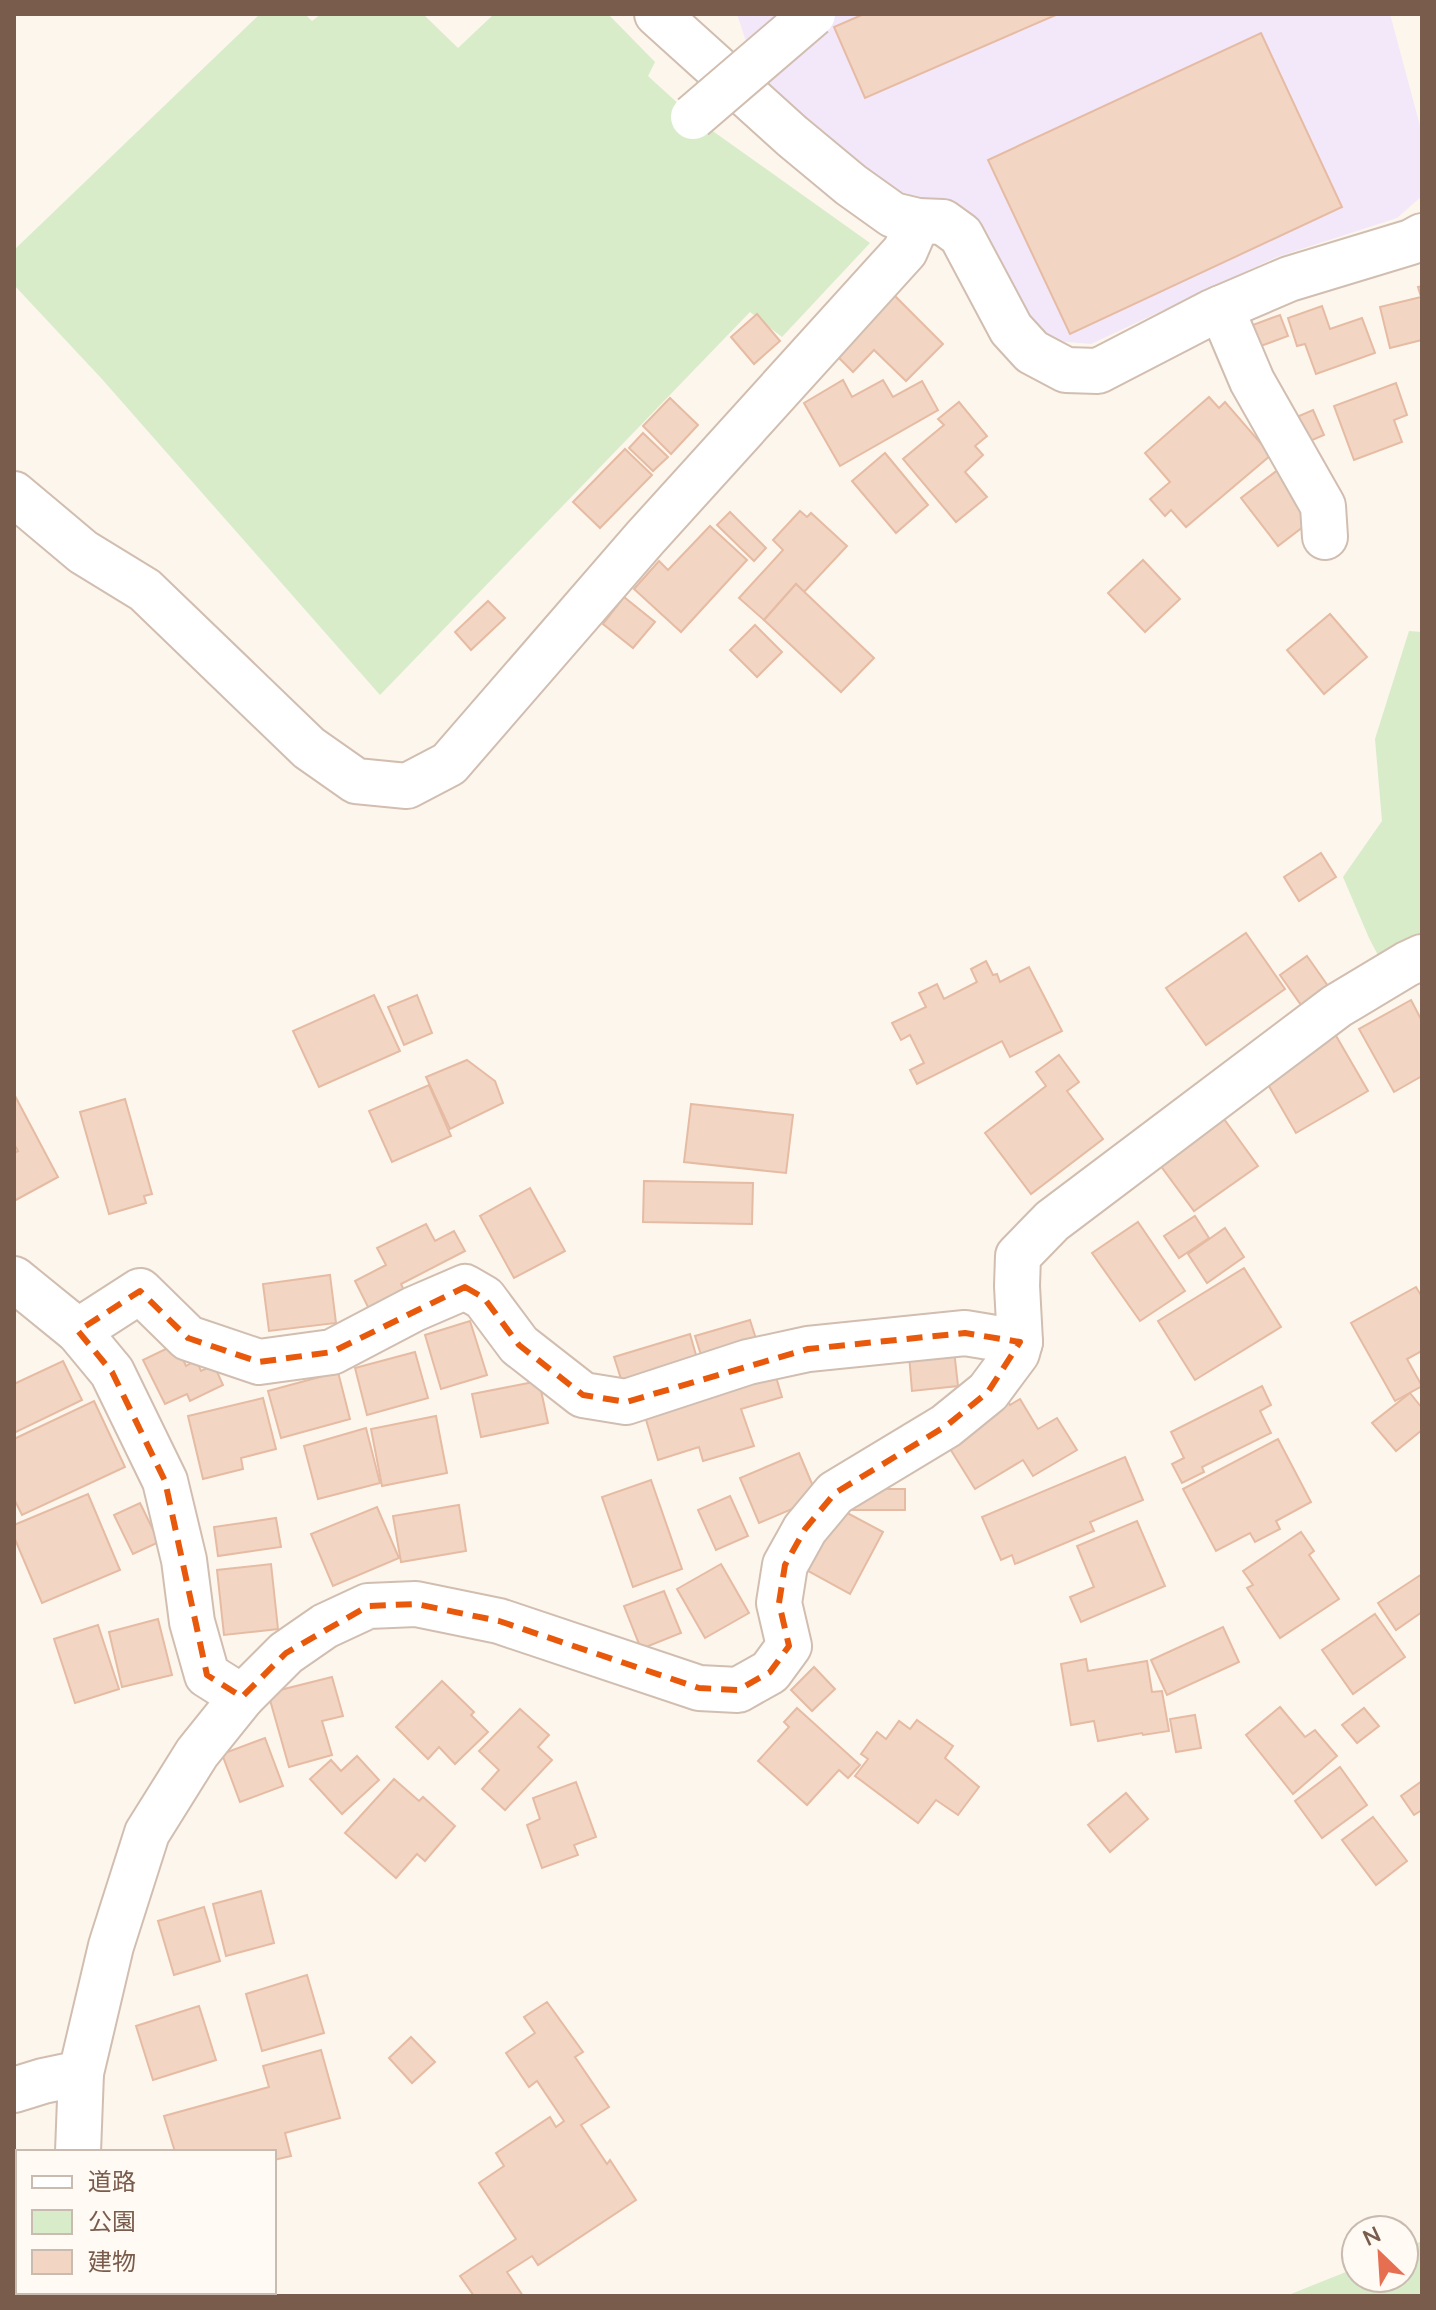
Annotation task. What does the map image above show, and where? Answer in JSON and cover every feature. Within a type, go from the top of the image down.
[{"type":"street","points":[[657,14],[851,185],[893,215],[918,221],[943,222],[961,235],[1011,329],[1032,352],[1066,370],[1098,371],[1221,308],[1289,279],[1422,236]]},
{"type":"street","points":[[693,117],[813,14]]},
{"type":"street","points":[[14,494],[83,552],[145,590],[309,748],[356,781],[407,786],[449,764],[645,538],[905,251],[918,221]]},
{"type":"street","points":[[1221,308],[1252,381],[1323,506],[1325,537]]},
{"type":"street","points":[[78,2150],[81,2073],[111,1946],[147,1833],[197,1753],[242,1697],[286,1653],[325,1626],[368,1606],[416,1604],[499,1621],[699,1688],[738,1690],[770,1672],[789,1646],[779,1603],[785,1565],[805,1529],[835,1493],[946,1426],[988,1392],[1017,1353],[1020,1342],[1018,1256],[1052,1221],[1337,1006],[1422,957]]},
{"type":"street","points":[[14,1279],[78,1331],[112,1372],[165,1481],[184,1560],[192,1622],[207,1675],[242,1697]]},
{"type":"street","points":[[78,1331],[140,1291],[188,1338],[259,1362],[332,1352],[414,1309],[465,1287],[484,1298],[519,1345],[583,1395],[626,1402],[748,1362],[808,1349],[965,1333],[1020,1342]]},
{"type":"street","points":[[14,2090],[81,2073]]},
{"type":"highlighted area","points":[[465,1287],[484,1298],[519,1345],[583,1395],[626,1402],[808,1349],[965,1333],[1020,1342],[988,1392],[946,1426],[835,1493],[805,1529],[785,1565],[779,1603],[789,1646],[770,1672],[738,1690],[699,1688],[499,1621],[416,1604],[368,1606],[286,1653],[242,1697],[207,1675],[165,1481],[112,1372],[78,1331],[140,1291],[188,1338],[259,1362],[332,1352]]},
{"type":"shaded area","points":[[737,14],[1390,14],[1422,133],[1422,196],[1397,218],[1277,257],[1091,344],[1057,341],[1034,331],[977,219],[956,204],[898,193],[819,130],[756,72]]},
{"type":"green space","points":[[260,14],[305,14],[312,21],[321,14],[423,14],[458,48],[494,14],[608,14],[655,62],[648,76],[693,117],[870,243],[782,337],[750,312],[380,695],[101,378],[14,285],[14,250]]},
{"type":"green space","points":[[1409,631],[1422,632],[1422,936],[1379,957],[1343,877],[1382,821],[1375,739]]},
{"type":"green space","points":[[1420,2242],[1422,2296],[1286,2296],[1340,2274],[1340,2294],[1420,2294]]},
{"type":"building","points":[[864,14],[1058,14],[865,98],[834,27]]},
{"type":"building","points":[[1261,33],[1342,207],[1070,334],[988,160]]},
{"type":"building","points":[[1422,286],[1422,340],[1390,348],[1380,307],[1421,297],[1418,287]]},
{"type":"building","points":[[890,291],[943,344],[906,381],[874,350],[853,372],[836,355]]},
{"type":"building","points":[[1322,306],[1330,329],[1362,318],[1375,353],[1316,374],[1305,344],[1297,346],[1288,318]]},
{"type":"building","points":[[757,314],[780,341],[754,364],[731,337]]},
{"type":"building","points":[[1280,315],[1288,336],[1258,347],[1250,326]]},
{"type":"building","points":[[843,380],[852,397],[883,380],[893,397],[922,381],[938,410],[840,466],[804,403]]},
{"type":"building","points":[[1396,383],[1407,415],[1394,420],[1402,442],[1354,460],[1334,406]]},
{"type":"building","points":[[1209,397],[1219,408],[1225,402],[1271,455],[1186,527],[1171,510],[1165,516],[1150,499],[1170,482],[1145,453]]},
{"type":"building","points":[[670,398],[698,425],[671,454],[643,426]]},
{"type":"building","points":[[959,402],[987,436],[975,446],[983,455],[965,472],[987,497],[956,522],[903,459],[944,425],[938,419]]},
{"type":"building","points":[[1313,410],[1324,435],[1303,444],[1292,419]]},
{"type":"building","points":[[643,433],[668,457],[653,471],[629,448]]},
{"type":"building","points":[[625,449],[652,475],[600,528],[573,502]]},
{"type":"building","points":[[885,453],[928,505],[896,533],[852,481]]},
{"type":"building","points":[[1279,469],[1316,517],[1278,546],[1241,498]]},
{"type":"building","points":[[800,511],[807,517],[811,513],[847,546],[804,592],[796,584],[764,620],[739,598],[783,550],[773,540]]},
{"type":"building","points":[[730,512],[766,548],[754,561],[717,525]]},
{"type":"building","points":[[710,526],[747,560],[681,632],[634,589],[659,561],[668,570]]},
{"type":"building","points":[[1143,560],[1180,599],[1145,632],[1108,593]]},
{"type":"building","points":[[796,584],[874,658],[841,692],[764,620]]},
{"type":"building","points":[[624,597],[655,622],[633,648],[603,624]]},
{"type":"building","points":[[488,601],[505,618],[471,650],[455,632]]},
{"type":"building","points":[[1330,614],[1367,657],[1324,694],[1287,650]]},
{"type":"building","points":[[755,625],[782,652],[757,677],[730,650]]},
{"type":"building","points":[[1321,853],[1336,877],[1299,901],[1284,877]]},
{"type":"building","points":[[1246,933],[1285,989],[1206,1045],[1166,988]]},
{"type":"building","points":[[1307,956],[1328,986],[1301,1005],[1280,975]]},
{"type":"building","points":[[986,961],[1000,982],[1029,967],[1062,1031],[1010,1057],[1002,1041],[917,1084],[910,1070],[924,1063],[910,1035],[901,1040],[892,1023],[926,1007],[919,993],[937,984],[944,999],[977,982],[971,969]]},
{"type":"building","points":[[374,995],[400,1051],[319,1087],[293,1031]]},
{"type":"building","points":[[417,995],[432,1033],[404,1045],[388,1007]]},
{"type":"building","points":[[1411,1000],[1422,1021],[1422,1076],[1394,1092],[1359,1029]]},
{"type":"building","points":[[1335,1034],[1368,1091],[1296,1133],[1263,1076]]},
{"type":"building","points":[[1059,1055],[1079,1082],[1067,1091],[1103,1139],[1031,1194],[985,1133],[1046,1086],[1036,1072]]},
{"type":"building","points":[[467,1060],[495,1081],[503,1103],[450,1129],[426,1077]]},
{"type":"building","points":[[429,1085],[451,1136],[392,1162],[369,1111]]},
{"type":"building","points":[[14,1094],[58,1177],[14,1201],[14,1153],[18,1151],[14,1144]]},
{"type":"building","points":[[125,1099],[152,1194],[144,1196],[146,1203],[109,1214],[80,1112]]},
{"type":"building","points":[[691,1104],[793,1115],[786,1173],[684,1162]]},
{"type":"building","points":[[1224,1119],[1258,1166],[1194,1211],[1160,1165]]},
{"type":"building","points":[[644,1181],[753,1183],[752,1224],[643,1222]]},
{"type":"building","points":[[530,1188],[565,1251],[514,1278],[480,1216]]},
{"type":"building","points":[[1195,1216],[1209,1238],[1179,1258],[1164,1236]]},
{"type":"building","points":[[1138,1222],[1185,1291],[1140,1321],[1092,1253]]},
{"type":"building","points":[[426,1224],[435,1241],[454,1231],[465,1251],[401,1284],[408,1299],[373,1317],[355,1281],[386,1265],[377,1248]]},
{"type":"building","points":[[1225,1228],[1244,1257],[1207,1283],[1188,1254]]},
{"type":"building","points":[[1244,1268],[1281,1327],[1195,1380],[1158,1321]]},
{"type":"building","points":[[330,1275],[336,1323],[269,1331],[263,1284]]},
{"type":"building","points":[[1416,1287],[1422,1297],[1422,1351],[1407,1359],[1422,1386],[1395,1401],[1351,1323]]},
{"type":"building","points":[[750,1320],[757,1342],[702,1358],[695,1336]]},
{"type":"building","points":[[470,1321],[487,1375],[441,1389],[425,1335]]},
{"type":"building","points":[[690,1334],[698,1362],[623,1385],[614,1357]]},
{"type":"building","points":[[176,1344],[186,1366],[196,1360],[201,1371],[214,1365],[223,1385],[190,1401],[187,1394],[165,1404],[143,1360]]},
{"type":"building","points":[[954,1350],[958,1386],[912,1391],[909,1355]]},
{"type":"building","points":[[415,1352],[428,1398],[367,1415],[355,1368]]},
{"type":"building","points":[[771,1360],[782,1397],[741,1409],[754,1446],[703,1461],[699,1447],[658,1460],[641,1403]]},
{"type":"building","points":[[63,1361],[82,1400],[14,1433],[14,1384]]},
{"type":"building","points":[[338,1372],[350,1419],[281,1438],[268,1391]]},
{"type":"building","points":[[539,1381],[548,1423],[481,1437],[472,1394]]},
{"type":"building","points":[[1262,1386],[1271,1405],[1260,1411],[1271,1433],[1202,1467],[1204,1472],[1182,1483],[1172,1464],[1184,1458],[1171,1432]]},
{"type":"building","points":[[1410,1393],[1422,1408],[1422,1430],[1396,1451],[1372,1423]]},
{"type":"building","points":[[263,1398],[276,1449],[241,1458],[243,1469],[203,1479],[188,1416]]},
{"type":"building","points":[[1020,1399],[1038,1429],[1057,1418],[1077,1450],[1033,1476],[1023,1460],[975,1489],[944,1439],[1008,1400],[1010,1405]]},
{"type":"building","points":[[94,1401],[125,1467],[22,1515],[14,1499],[14,1439]]},
{"type":"building","points":[[436,1416],[447,1473],[382,1486],[371,1429]]},
{"type":"building","points":[[366,1428],[380,1483],[318,1499],[304,1446]]},
{"type":"building","points":[[1278,1439],[1311,1502],[1276,1521],[1280,1529],[1255,1542],[1250,1533],[1216,1551],[1183,1489]]},
{"type":"building","points":[[799,1453],[818,1498],[759,1523],[740,1478]]},
{"type":"building","points":[[1125,1457],[1143,1500],[1090,1522],[1094,1531],[1015,1564],[1012,1555],[1001,1560],[982,1517]]},
{"type":"building","points":[[651,1480],[682,1569],[633,1587],[602,1497]]},
{"type":"building","points":[[847,1489],[905,1489],[905,1510],[847,1510]]},
{"type":"building","points":[[88,1494],[120,1570],[42,1603],[14,1537],[14,1525]]},
{"type":"building","points":[[730,1496],[748,1536],[716,1550],[698,1510]]},
{"type":"building","points":[[140,1503],[159,1542],[133,1554],[114,1515]]},
{"type":"building","points":[[459,1505],[466,1551],[401,1562],[393,1516]]},
{"type":"building","points":[[377,1507],[399,1558],[333,1586],[311,1534]]},
{"type":"building","points":[[836,1507],[883,1532],[850,1594],[797,1565]]},
{"type":"building","points":[[276,1518],[281,1547],[218,1556],[214,1527]]},
{"type":"building","points":[[1137,1521],[1165,1586],[1081,1622],[1070,1597],[1094,1587],[1077,1546]]},
{"type":"building","points":[[1301,1532],[1314,1551],[1309,1555],[1339,1599],[1280,1638],[1247,1588],[1253,1585],[1243,1571]]},
{"type":"building","points":[[271,1564],[278,1629],[224,1635],[217,1570]]},
{"type":"building","points":[[721,1564],[749,1613],[705,1638],[677,1589]]},
{"type":"building","points":[[1422,1574],[1422,1612],[1396,1630],[1378,1603]]},
{"type":"building","points":[[664,1591],[681,1633],[641,1649],[624,1606]]},
{"type":"building","points":[[1375,1614],[1405,1657],[1353,1694],[1322,1650]]},
{"type":"building","points":[[158,1619],[172,1675],[122,1687],[109,1632]]},
{"type":"building","points":[[98,1625],[119,1689],[75,1703],[54,1639]]},
{"type":"building","points":[[1223,1627],[1239,1662],[1167,1695],[1151,1660]]},
{"type":"building","points":[[1086,1659],[1088,1671],[1147,1661],[1152,1692],[1162,1691],[1169,1731],[1098,1741],[1094,1721],[1071,1725],[1061,1664]]},
{"type":"building","points":[[814,1667],[835,1689],[812,1711],[791,1690]]},
{"type":"building","points":[[332,1677],[343,1716],[322,1721],[332,1755],[289,1767],[268,1693]]},
{"type":"building","points":[[442,1681],[474,1712],[471,1715],[488,1732],[455,1764],[439,1747],[428,1759],[396,1727]]},
{"type":"building","points":[[1280,1707],[1305,1737],[1315,1730],[1337,1756],[1293,1794],[1246,1735]]},
{"type":"building","points":[[797,1708],[860,1765],[848,1778],[839,1770],[807,1805],[758,1761],[789,1727],[784,1722]]},
{"type":"building","points":[[1364,1708],[1379,1726],[1357,1743],[1342,1725]]},
{"type":"building","points":[[520,1709],[549,1735],[538,1747],[552,1760],[505,1810],[482,1789],[499,1770],[479,1751]]},
{"type":"building","points":[[1195,1715],[1201,1748],[1176,1752],[1170,1719]]},
{"type":"building","points":[[917,1720],[953,1746],[945,1758],[979,1787],[958,1815],[936,1800],[918,1823],[855,1776],[868,1759],[861,1754],[877,1732],[886,1739],[899,1721],[910,1729]]},
{"type":"building","points":[[265,1738],[283,1786],[240,1802],[222,1754]]},
{"type":"building","points":[[357,1756],[379,1780],[342,1814],[310,1779],[331,1760],[341,1771]]},
{"type":"building","points":[[1340,1767],[1367,1805],[1322,1838],[1295,1801]]},
{"type":"building","points":[[394,1779],[419,1801],[423,1797],[455,1826],[425,1861],[417,1854],[396,1878],[345,1833]]},
{"type":"building","points":[[1422,1781],[1422,1810],[1414,1815],[1401,1796]]},
{"type":"building","points":[[576,1782],[596,1837],[574,1845],[578,1855],[542,1868],[527,1825],[540,1819],[533,1798]]},
{"type":"building","points":[[1126,1793],[1148,1819],[1110,1852],[1088,1825]]},
{"type":"building","points":[[1373,1817],[1407,1861],[1376,1885],[1342,1840]]},
{"type":"building","points":[[261,1891],[274,1943],[226,1956],[213,1904]]},
{"type":"building","points":[[204,1907],[220,1961],[174,1975],[158,1921]]},
{"type":"building","points":[[307,1975],[324,2033],[262,2051],[246,1994]]},
{"type":"building","points":[[547,2002],[583,2052],[575,2057],[609,2107],[581,2125],[607,2164],[610,2160],[636,2200],[538,2265],[532,2256],[507,2272],[523,2296],[474,2296],[460,2276],[516,2239],[479,2183],[504,2166],[496,2153],[550,2117],[556,2127],[564,2121],[537,2081],[529,2087],[506,2053],[535,2033],[524,2017]]},
{"type":"building","points":[[199,2006],[216,2060],[153,2080],[136,2026]]},
{"type":"building","points":[[411,2037],[435,2062],[412,2083],[389,2058]]},
{"type":"building","points":[[321,2050],[340,2118],[285,2133],[291,2156],[276,2160],[276,2150],[174,2150],[164,2116],[269,2087],[263,2066]]}]
